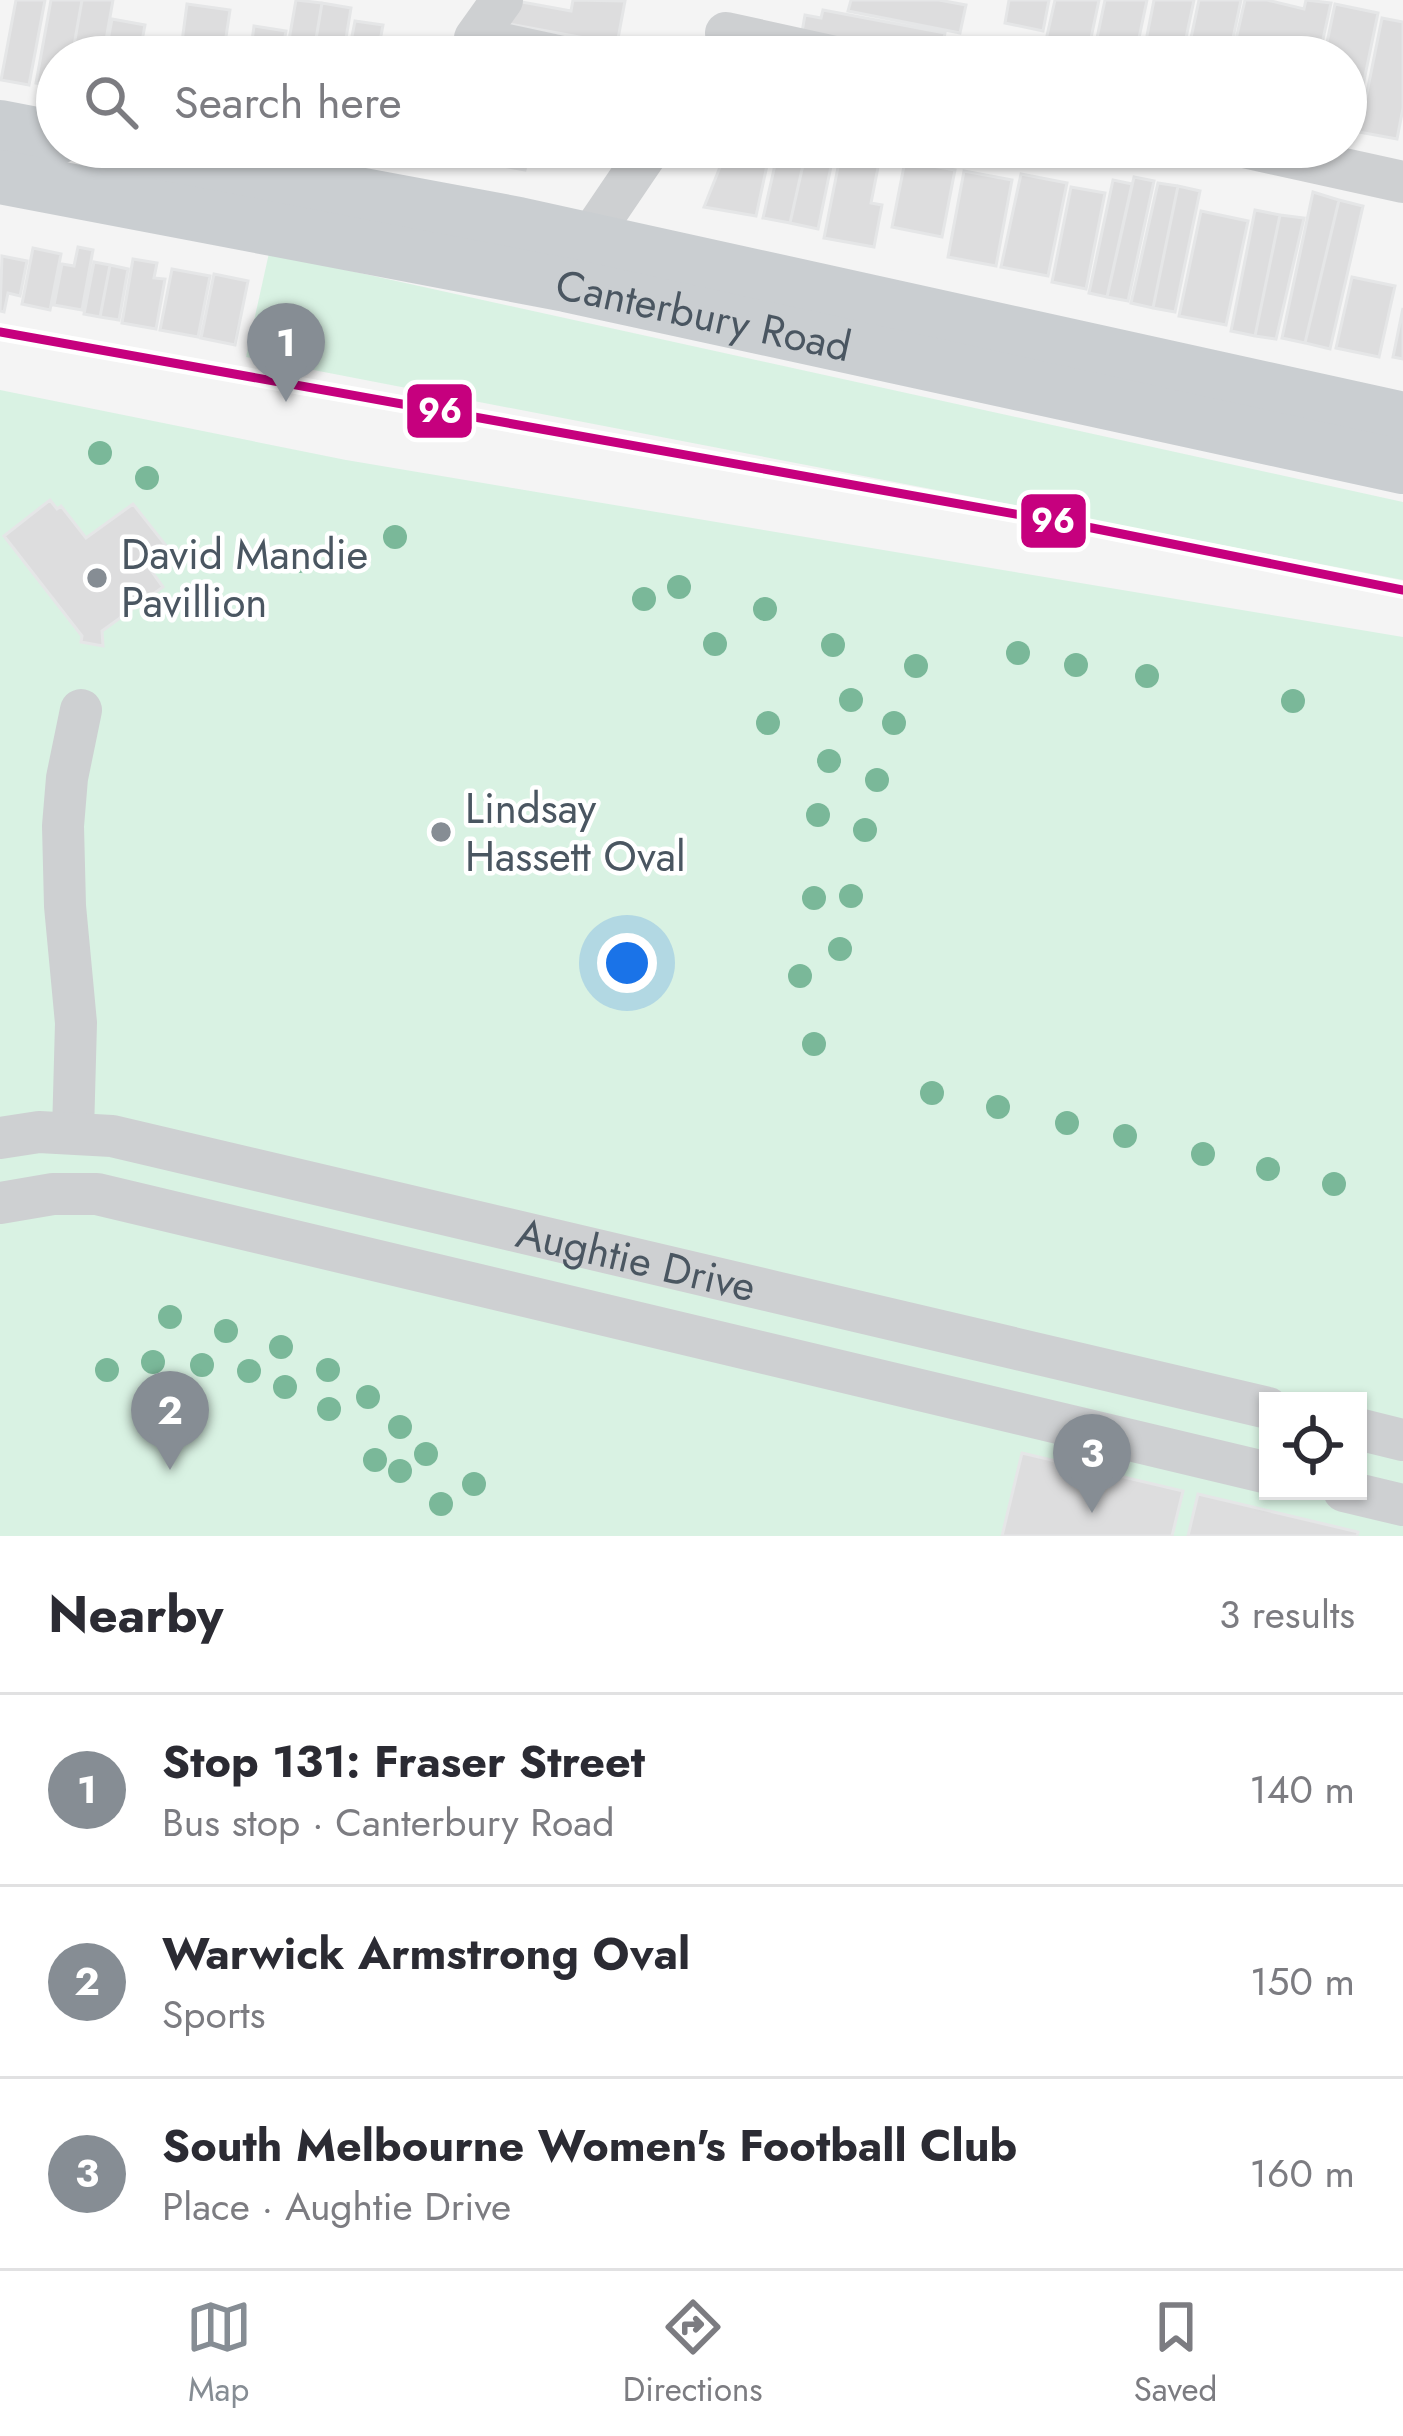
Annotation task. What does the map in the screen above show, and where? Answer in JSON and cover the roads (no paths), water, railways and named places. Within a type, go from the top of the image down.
[{"type":"main road","points":[[0,127],[36,134]]},
{"type":"main road","name":"Canterbury Road","points":[[192,168],[1403,467]]},
{"type":"main road","name":"Canterbury Road","points":[[0,177],[577,262],[1403,419]]},
{"type":"street","points":[[476,36],[502,0]]},
{"type":"street","points":[[577,262],[637,168]]},
{"type":"street","points":[[1339,168],[1403,182]]},
{"type":"street","points":[[73,1132],[76,1023],[63,826],[67,778],[82,710]]},
{"type":"street","name":"Aughtie Drive","points":[[0,1138],[73,1132],[146,1144],[1259,1406]]},
{"type":"street","points":[[0,1203],[53,1194],[97,1194],[1259,1471]]},
{"type":"street","points":[[1367,1431],[1403,1439]]},
{"type":"street","points":[[1367,1496],[1403,1505]]},
{"type":"place","name":"Stop 131: Fraser Street","points":[[286,402]]},
{"type":"place","name":"David Mandie Pavillion","points":[[97,578]]},
{"type":"place","name":"Lindsay Hassett Oval","points":[[441,832]]},
{"type":"place","name":"Warwick Armstrong Oval","points":[[170,1470]]},
{"type":"place","name":"South Melbourne Women's Football Club","points":[[1092,1513]]}]
